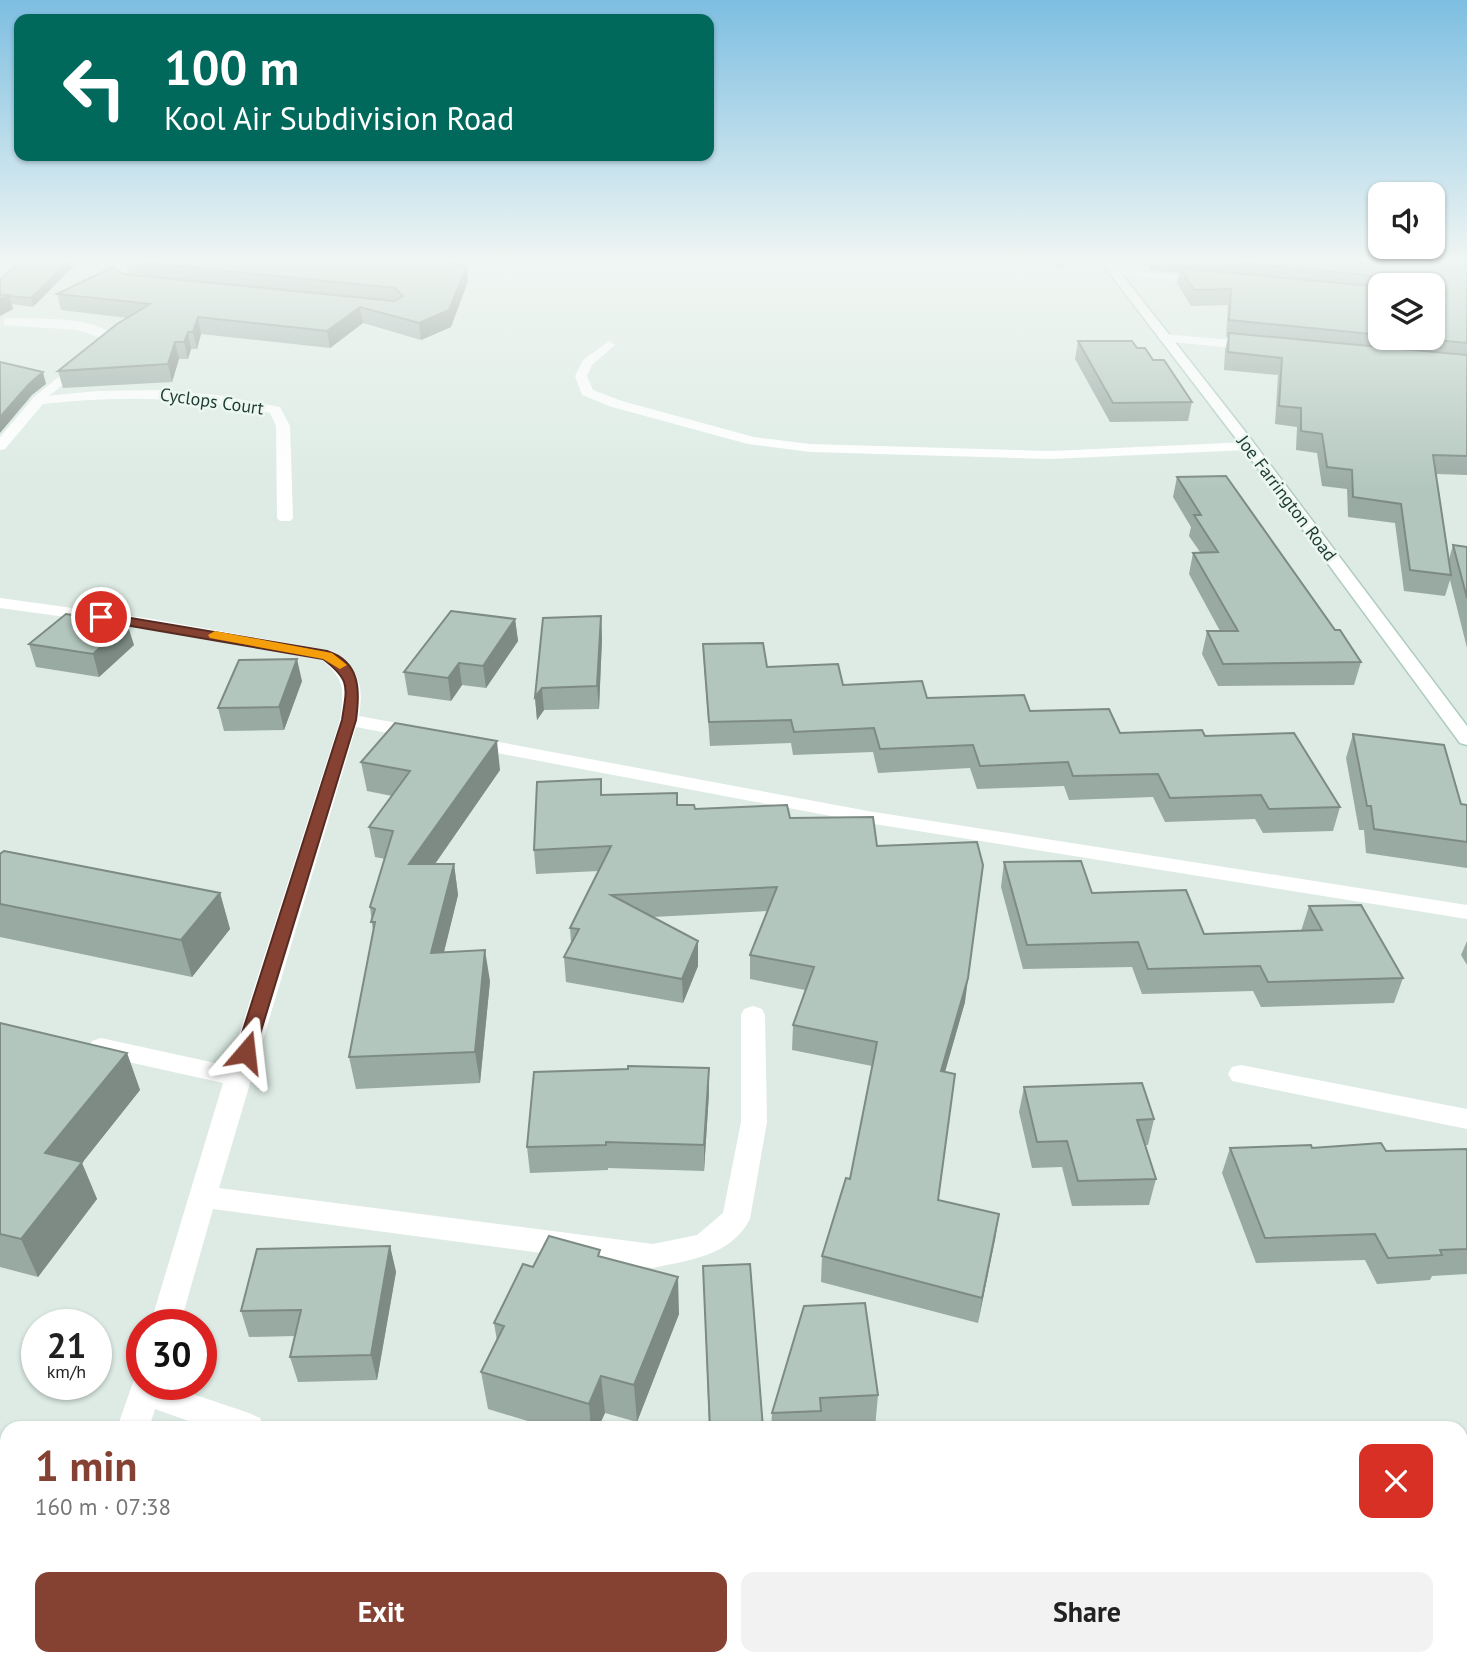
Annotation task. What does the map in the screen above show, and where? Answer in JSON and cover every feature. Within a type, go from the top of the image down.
[{"type":"street","points":[[0,446],[39,400],[108,345],[113,339],[109,336]]},
{"type":"street","points":[[1165,338],[1261,346]]},
{"type":"street","name":"Joe Farrington Road","points":[[1165,338],[1467,739]]},
{"type":"street","points":[[609,345],[587,363],[581,376],[587,392],[617,404],[753,442],[810,448],[1050,455],[1248,446]]},
{"type":"street","name":"Cyclops Court","points":[[39,400],[97,393],[146,393],[247,403],[275,410],[283,426],[285,519]]},
{"type":"street","points":[[0,603],[152,624],[327,655],[348,670],[353,691],[349,720],[238,1077],[170,1309]]},
{"type":"street","points":[[349,720],[868,817],[1467,912]]},
{"type":"street","points":[[203,1197],[653,1256],[705,1245],[736,1219],[754,1122],[752,1015]]},
{"type":"street","points":[[79,1043],[238,1077]]},
{"type":"street","points":[[1241,1074],[1467,1119]]},
{"type":"street","points":[[135,1421],[142,1400]]},
{"type":"street","points":[[177,1400],[231,1421]]},
{"type":"building","points":[[102,336],[187,336],[184,342],[175,342],[168,364],[58,371]]},
{"type":"building","points":[[1229,336],[1259,336],[1368,346],[1368,350],[1413,350],[1467,355],[1467,456],[1433,455],[1451,575],[1410,570],[1401,504],[1353,497],[1352,470],[1327,467],[1322,434],[1301,431],[1301,408],[1279,406],[1282,358],[1228,352]]},
{"type":"building","points":[[1445,336],[1467,336],[1467,343],[1445,341]]},
{"type":"building","points":[[1078,341],[1132,341],[1137,348],[1145,348],[1153,360],[1164,360],[1192,402],[1113,403]]},
{"type":"building","points":[[0,362],[43,372],[0,417]]},
{"type":"building","points":[[1226,476],[1335,630],[1340,630],[1361,662],[1223,664],[1207,631],[1238,631],[1193,553],[1218,552],[1194,515],[1201,515],[1177,477]]},
{"type":"building","points":[[1453,545],[1467,547],[1467,598]]},
{"type":"building","points":[[451,611],[515,619],[483,666],[459,663],[448,678],[404,672]]},
{"type":"building","points":[[66,614],[127,623],[93,654],[29,644]]},
{"type":"building","points":[[601,616],[597,686],[542,688],[535,697],[543,618]]},
{"type":"building","points":[[763,643],[767,667],[838,664],[843,685],[922,681],[927,698],[1024,695],[1030,711],[1109,709],[1120,733],[1202,730],[1205,736],[1294,733],[1340,807],[1269,809],[1261,795],[1170,798],[1158,774],[1073,776],[1068,762],[980,766],[973,745],[880,749],[874,728],[794,732],[791,720],[709,722],[703,644]]},
{"type":"building","points":[[297,659],[279,707],[218,708],[239,660]]},
{"type":"building","points":[[395,723],[497,741],[409,864],[454,864],[431,953],[485,950],[475,1052],[349,1057],[375,922],[371,922],[375,909],[370,907],[393,831],[369,827],[410,771],[361,762]]},
{"type":"building","points":[[1353,734],[1444,745],[1461,804],[1467,805],[1467,842],[1374,829]]},
{"type":"building","points":[[601,779],[601,795],[677,793],[677,805],[694,805],[695,809],[787,805],[790,818],[873,817],[877,846],[977,842],[983,865],[968,978],[941,1071],[955,1074],[938,1200],[999,1214],[982,1298],[822,1256],[846,1178],[850,1179],[877,1042],[793,1025],[814,967],[750,955],[777,887],[611,895],[698,941],[682,979],[564,957],[579,929],[570,928],[611,846],[534,850],[537,782]]},
{"type":"building","points":[[4,851],[220,893],[181,940],[0,904],[0,854]]},
{"type":"building","points":[[1081,861],[1092,893],[1186,890],[1204,934],[1322,930],[1309,906],[1361,905],[1403,978],[1268,982],[1260,966],[1148,969],[1138,942],[1027,945],[1004,862]]},
{"type":"building","points":[[0,1023],[127,1053],[45,1153],[82,1162],[21,1239],[0,1234]]},
{"type":"building","points":[[628,1066],[709,1068],[704,1145],[606,1142],[606,1145],[527,1147],[534,1072],[628,1069]]},
{"type":"building","points":[[1142,1083],[1154,1119],[1137,1120],[1156,1179],[1078,1181],[1067,1141],[1037,1142],[1024,1087]]},
{"type":"building","points":[[1381,1143],[1386,1151],[1467,1149],[1467,1249],[1440,1250],[1442,1255],[1388,1258],[1375,1234],[1265,1238],[1230,1148],[1311,1145],[1312,1148]]},
{"type":"building","points":[[549,1236],[600,1250],[598,1256],[678,1277],[634,1385],[601,1376],[589,1404],[481,1372],[504,1326],[494,1323],[523,1264],[533,1267]]},
{"type":"building","points":[[390,1246],[371,1355],[290,1357],[301,1310],[241,1311],[257,1249]]},
{"type":"building","points":[[750,1264],[762,1421],[710,1421],[703,1266]]},
{"type":"building","points":[[865,1303],[878,1395],[820,1398],[821,1411],[772,1413],[804,1306]]},
{"type":"slow traffic","points":[[215,635],[327,655],[340,665]]},
{"type":"route","points":[[101,617],[327,655],[348,670],[353,691],[349,720],[246,1052]]}]
